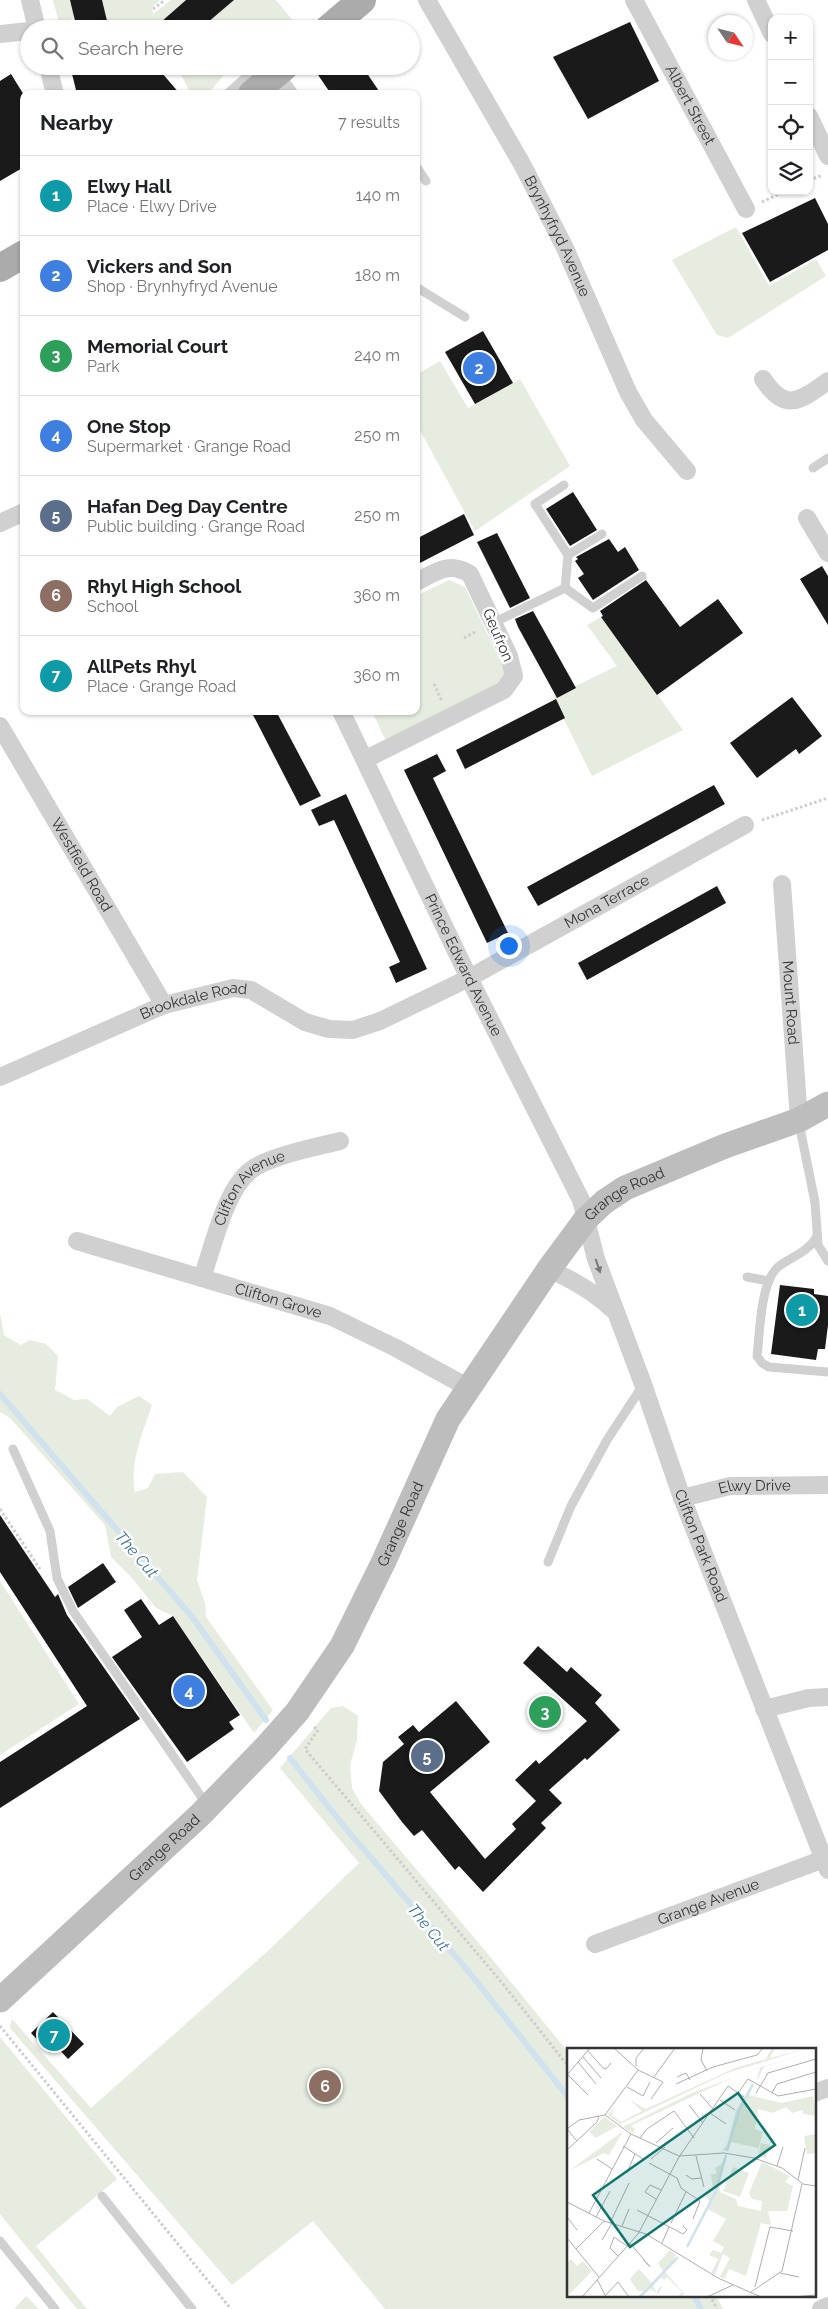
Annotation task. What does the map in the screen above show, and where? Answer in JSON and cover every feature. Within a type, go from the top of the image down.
[{"type":"main road","points":[[339,20],[362,0]]},
{"type":"main road","points":[[257,90],[277,75]]},
{"type":"main road","points":[[0,268],[20,256]]},
{"type":"main road","name":"Grange Road","points":[[0,2000],[208,1806],[265,1748],[297,1712],[342,1646],[383,1563],[448,1419],[549,1269],[586,1219],[604,1202],[625,1188],[725,1146],[799,1120],[828,1104]]},
{"type":"street","points":[[30,0],[35,20]]},
{"type":"street","name":"Brynhyfryd Avenue","points":[[427,0],[522,164],[561,239],[628,392],[644,420],[687,472]]},
{"type":"street","name":"Albert Street","points":[[634,0],[746,209]]},
{"type":"street","points":[[756,0],[768,26]]},
{"type":"street","points":[[0,34],[20,33]]},
{"type":"street","points":[[50,75],[54,90]]},
{"type":"street","points":[[813,121],[823,133],[828,156]]},
{"type":"street","points":[[763,379],[771,392],[780,400],[794,400],[808,395],[828,381]]},
{"type":"street","points":[[0,523],[20,514]]},
{"type":"street","points":[[806,518],[828,552]]},
{"type":"street","name":"Geufron","points":[[366,759],[504,690],[514,676],[509,656],[470,574],[458,567],[443,569],[420,580]]},
{"type":"street","name":"Prince Edward Avenue","points":[[343,715],[366,759],[469,978],[581,1200],[586,1219]]},
{"type":"street","name":"Westfield Road","points":[[0,726],[164,1006]]},
{"type":"street","name":"Mona Terrace","points":[[469,978],[745,825]]},
{"type":"street","name":"Mount Road","points":[[782,884],[799,1120]]},
{"type":"street","name":"Brookdale Road","points":[[0,1077],[164,1006],[233,988],[251,990],[304,1022],[329,1029],[353,1030],[380,1022],[469,978]]},
{"type":"street","name":"Clifton Avenue","points":[[202,1278],[230,1199],[251,1170],[266,1162],[340,1141]]},
{"type":"street","name":"Clifton Park Road","points":[[586,1219],[596,1259],[643,1384],[682,1498],[826,1865]]},
{"type":"street","name":"Clifton Grove","points":[[78,1241],[330,1316],[396,1348],[468,1388]]},
{"type":"street","points":[[549,1269],[598,1296],[614,1311]]},
{"type":"street","name":"Elwy Drive","points":[[682,1498],[730,1486],[828,1485]]},
{"type":"street","points":[[764,1709],[809,1698],[828,1696]]},
{"type":"street","name":"Grange Avenue","points":[[595,1944],[826,1865]]},
{"type":"street","points":[[816,2092],[828,2088]]},
{"type":"street","points":[[821,2309],[828,2306]]},
{"type":"lane","points":[[238,90],[277,75]]},
{"type":"lane","points":[[420,172],[426,181]]},
{"type":"lane","points":[[420,289],[465,317]]},
{"type":"lane","points":[[813,468],[828,458]]},
{"type":"lane","points":[[564,485],[535,504],[568,555],[565,588]]},
{"type":"lane","points":[[568,555],[602,534]]},
{"type":"lane","points":[[565,588],[593,608],[642,576]]},
{"type":"lane","points":[[493,623],[565,588]]},
{"type":"lane","points":[[799,1120],[815,1202],[818,1245],[828,1261]]},
{"type":"lane","points":[[817,1236],[814,1243],[777,1268],[768,1282],[763,1301],[757,1356],[762,1363],[769,1367],[828,1372]]},
{"type":"lane","points":[[747,1277],[768,1282]]},
{"type":"lane","points":[[548,1562],[571,1506],[607,1440],[643,1384]]},
{"type":"lane","points":[[13,1449],[50,1531],[57,1578],[72,1611],[208,1806]]},
{"type":"lane","points":[[102,2196],[192,2309]]},
{"type":"lane","points":[[0,2241],[55,2309]]},
{"type":"path","points":[[153,10],[165,0]]},
{"type":"path","points":[[813,179],[828,173]]},
{"type":"path","points":[[745,825],[828,798]]},
{"type":"path","points":[[297,1712],[318,1730],[305,1749],[503,1984],[567,2065]]},
{"type":"path","points":[[0,2026],[230,2309]]},
{"type":"path","points":[[710,2296],[716,2309]]},
{"type":"shaded area","points":[[53,0],[70,0],[75,18],[58,20]]},
{"type":"shaded area","points":[[102,0],[160,0],[152,7],[153,14],[171,0],[186,0],[163,20],[107,20]]},
{"type":"shaded area","points":[[234,0],[276,0],[292,20],[211,20]]},
{"type":"shaded area","points":[[182,75],[224,75],[211,90],[189,90]]},
{"type":"shaded area","points":[[736,227],[769,286],[816,259],[826,276],[728,338],[717,335],[672,260]]},
{"type":"shaded area","points":[[440,361],[468,408],[520,379],[570,466],[475,531],[420,430],[420,373]]},
{"type":"shaded area","points":[[449,580],[465,587],[506,673],[497,686],[386,741],[374,715],[420,715],[420,594]]},
{"type":"shaded area","points":[[601,617],[683,730],[592,776],[553,697],[617,666],[587,625]]},
{"type":"shaded area","points":[[0,1314],[4,1335],[21,1345],[30,1340],[46,1344],[58,1356],[55,1390],[74,1400],[87,1399],[110,1416],[117,1407],[139,1396],[152,1405],[135,1459],[135,1492],[148,1488],[155,1474],[183,1472],[207,1497],[197,1580],[205,1603],[206,1617],[273,1710],[254,1733],[173,1616],[156,1608],[133,1579],[111,1557],[105,1525],[10,1418],[0,1412]]},
{"type":"shaded area","points":[[0,1581],[79,1704],[0,1755]]},
{"type":"shaded area","points":[[343,1706],[358,1716],[357,1740],[350,1765],[352,1788],[361,1804],[567,2051],[567,2296],[716,2296],[723,2309],[385,2309],[313,2221],[232,2285],[10,2028],[12,2019],[91,2108],[269,1950],[359,1863],[280,1768],[331,1708]]},
{"type":"shaded area","points":[[0,2037],[117,2179],[36,2246],[87,2309],[77,2309],[0,2214]]},
{"type":"shaded area","points":[[26,2296],[39,2309],[14,2309]]},
{"type":"building","points":[[70,0],[102,0],[107,20],[75,20]]},
{"type":"building","points":[[186,0],[234,0],[211,20],[163,20]]},
{"type":"building","points":[[630,22],[659,81],[588,119],[553,57]]},
{"type":"building","points":[[11,74],[21,90],[20,169],[0,181],[0,81]]},
{"type":"building","points":[[72,75],[164,75],[177,90],[76,90]]},
{"type":"building","points":[[318,75],[368,75],[378,90],[328,90]]},
{"type":"building","points":[[815,198],[828,224],[828,250],[770,282],[742,233]]},
{"type":"building","points":[[483,331],[513,383],[475,404],[445,352]]},
{"type":"building","points":[[573,492],[597,530],[570,546],[546,509]]},
{"type":"building","points":[[464,514],[474,535],[420,563],[420,537]]},
{"type":"building","points":[[497,533],[530,598],[510,608],[477,542]]},
{"type":"building","points":[[609,539],[618,552],[625,547],[639,570],[593,600],[578,578],[584,574],[575,561],[578,559],[576,557]]},
{"type":"building","points":[[822,566],[828,576],[828,625],[800,579]]},
{"type":"building","points":[[646,580],[680,627],[718,599],[743,633],[657,695],[601,617],[603,616],[600,611]]},
{"type":"building","points":[[533,611],[576,688],[557,698],[515,619]]},
{"type":"building","points":[[792,697],[822,736],[799,754],[796,749],[757,778],[730,743]]},
{"type":"building","points":[[556,699],[565,718],[465,769],[456,750]]},
{"type":"building","points":[[253,715],[278,715],[321,796],[300,806]]},
{"type":"building","points":[[437,754],[446,771],[433,778],[508,933],[487,943],[404,770]]},
{"type":"building","points":[[714,785],[725,804],[538,906],[527,887]]},
{"type":"building","points":[[346,794],[427,969],[396,983],[389,967],[400,962],[334,820],[319,826],[311,810]]},
{"type":"building","points":[[717,886],[726,903],[587,980],[578,963]]},
{"type":"building","points":[[780,1285],[814,1289],[814,1294],[828,1296],[828,1325],[825,1349],[818,1349],[816,1360],[771,1354]]},
{"type":"building","points":[[0,1515],[55,1597],[58,1594],[67,1615],[140,1719],[0,1808],[0,1762],[87,1706],[0,1572]]},
{"type":"building","points":[[103,1563],[116,1582],[78,1608],[68,1587]]},
{"type":"building","points":[[141,1599],[159,1625],[173,1616],[240,1715],[229,1722],[234,1729],[187,1762],[112,1657],[142,1637],[124,1610]]},
{"type":"building","points":[[538,1646],[567,1672],[571,1667],[602,1695],[595,1703],[620,1730],[587,1760],[585,1758],[549,1790],[562,1803],[541,1823],[546,1828],[483,1892],[459,1866],[455,1870],[422,1830],[414,1836],[402,1822],[379,1791],[383,1762],[404,1744],[398,1737],[413,1725],[419,1732],[456,1701],[490,1742],[430,1792],[485,1859],[516,1829],[512,1824],[536,1801],[515,1780],[536,1760],[539,1764],[587,1721],[523,1663]]},
{"type":"building","points":[[53,2012],[84,2044],[68,2059],[57,2047],[50,2053],[31,2033]]},
{"type":"waterway","name":"The Cut","points":[[0,1394],[193,1618],[266,1720]]},
{"type":"waterway","name":"The Cut","points":[[290,1758],[343,1825],[469,1972],[567,2096]]},
{"type":"waterway","name":"The Cut","points":[[694,2296],[701,2309]]},
{"type":"place","name":"Vickers and Son","points":[[479,368]]},
{"type":"place","name":"Elwy Hall","points":[[802,1310]]},
{"type":"place","name":"One Stop","points":[[189,1691]]},
{"type":"place","name":"Memorial Court","points":[[545,1712]]},
{"type":"place","name":"Hafan Deg Day Centre","points":[[427,1756]]},
{"type":"place","name":"AllPets Rhyl","points":[[54,2035]]},
{"type":"place","name":"Rhyl High School","points":[[325,2086]]}]
